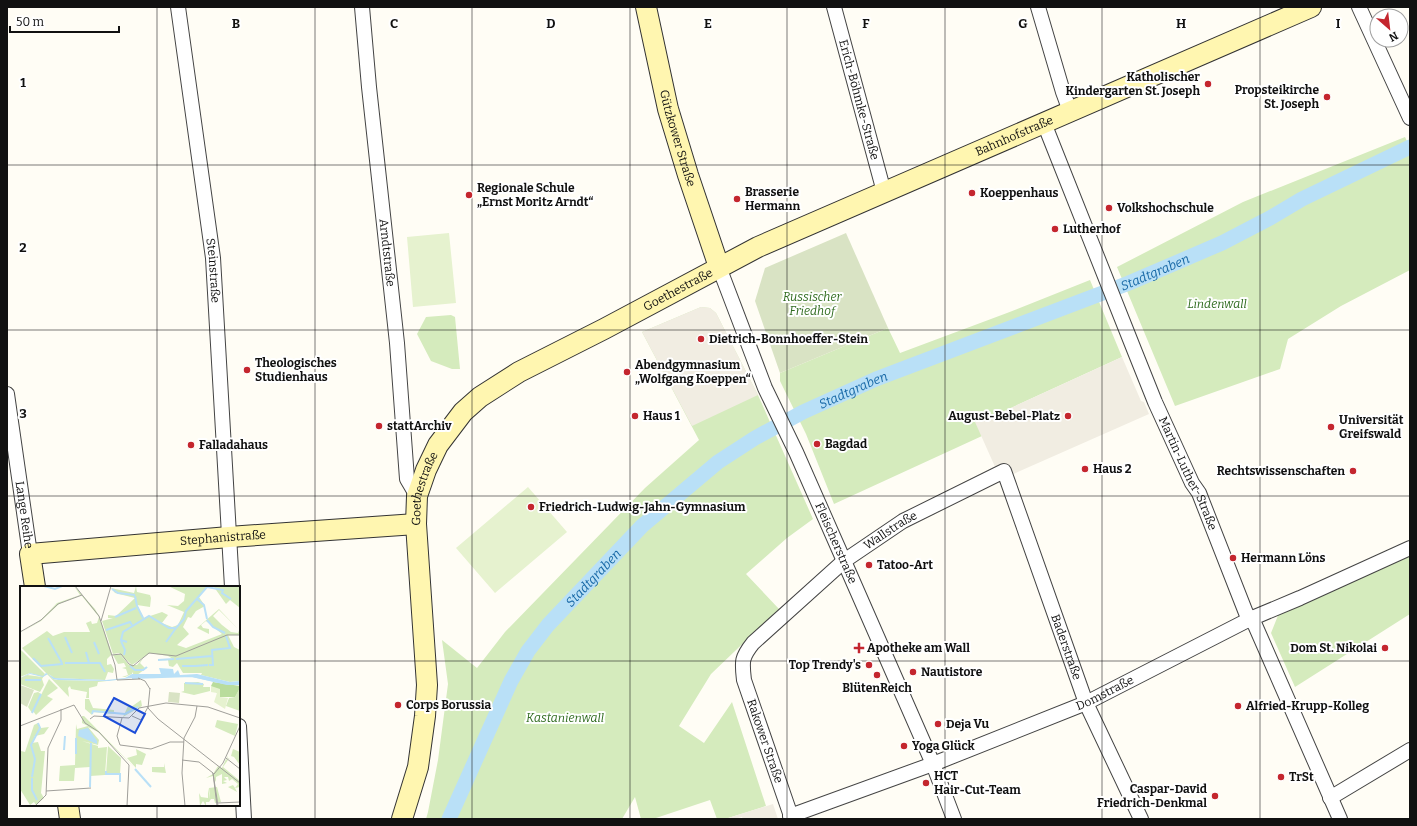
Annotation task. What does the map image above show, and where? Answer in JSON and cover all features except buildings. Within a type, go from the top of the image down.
[{"type":"main road","name":"Gützkower Straße","points":[[646,7],[668,109],[719,268]]},
{"type":"main road","name":"Bahnhofstraße","points":[[719,268],[758,247],[1044,123],[1299,9]]},
{"type":"main road","name":"Goethestraße","points":[[402,819],[418,767],[426,716],[427,685],[416,524],[417,496],[426,470],[438,445],[463,412],[480,397],[519,372],[719,268]]},
{"type":"main road","name":"Stephanistraße","points":[[30,554],[229,537],[416,524]]},
{"type":"main road","name":"Lange Reihe","points":[[30,554],[35,586]]},
{"type":"main road","points":[[68,806],[70,819]]},
{"type":"street","name":"Steinstraße","points":[[178,7],[213,258],[232,586]]},
{"type":"street","name":"Arndtstraße","points":[[362,7],[369,87],[397,343],[407,479],[417,496]]},
{"type":"street","name":"Erich-Böhmke-Straße","points":[[834,7],[884,192]]},
{"type":"street","points":[[1038,7],[1070,111]]},
{"type":"street","points":[[1359,7],[1410,118]]},
{"type":"street","name":"Martin-Luther-Straße","points":[[1044,123],[1155,402],[1192,483],[1199,493],[1246,612],[1255,625],[1340,819]]},
{"type":"street","name":"Fleischerstraße","points":[[719,268],[768,396],[796,452],[844,561],[933,764],[954,819]]},
{"type":"street","name":"Lange Reihe","points":[[7,394],[30,554]]},
{"type":"street","name":"Wallstraße","points":[[742,662],[745,653],[752,643],[844,561],[903,521],[1004,471]]},
{"type":"street","name":"Baderstraße","points":[[1004,471],[1086,703],[1140,819]]},
{"type":"street","name":"Domstraße","points":[[791,817],[933,764],[1086,703],[1250,619],[1410,548]]},
{"type":"street","name":"Rakower Straße","points":[[742,662],[744,680],[791,817]]},
{"type":"street","points":[[240,745],[244,819]]},
{"type":"street","points":[[1330,798],[1410,750]]},
{"type":"green space","name":"Lindenwall","points":[[1405,137],[1410,147],[1410,270],[1341,306],[1288,339],[1280,369],[1175,406],[1117,267],[1243,202]]},
{"type":"green space","points":[[449,233],[456,303],[413,307],[407,237]]},
{"type":"green space","name":"Russischer Friedhof","points":[[846,233],[888,328],[780,373],[755,301],[765,268]]},
{"type":"green space","points":[[1090,280],[1122,357],[989,418],[976,422],[982,436],[834,504],[806,434],[780,381],[780,373],[888,328],[900,353]]},
{"type":"green space","name":"Kastanienwall","points":[[701,307],[710,308],[716,313],[758,395],[813,519],[787,538],[746,574],[779,609],[711,674],[679,726],[704,743],[732,702],[766,806],[725,819],[717,819],[710,800],[653,819],[641,819],[635,797],[622,819],[426,819],[438,760],[448,684],[442,640],[477,668],[505,632],[645,488],[699,440],[642,332]]},
{"type":"green space","points":[[451,315],[455,317],[460,369],[452,369],[431,361],[417,334],[426,317]]},
{"type":"green space","points":[[528,487],[567,532],[495,593],[456,548]]},
{"type":"green space","points":[[1410,554],[1410,614],[1295,687],[1271,633],[1279,613]]},
{"type":"shaded area","points":[[701,307],[710,308],[716,313],[758,395],[692,426],[642,332]]},
{"type":"shaded area","name":"August-Bebel-Platz","points":[[1122,357],[1141,401],[1144,402],[1149,414],[1011,475],[996,469],[975,422],[989,418]]},
{"type":"shaded area","points":[[773,804],[778,819],[743,819],[742,817],[725,819]]},
{"type":"waterway","name":"Stadtgraben","points":[[449,819],[511,681],[528,651],[548,625],[642,526],[718,462],[755,438],[803,412],[876,379],[1129,283],[1222,243],[1270,218],[1302,199],[1410,147]]},
{"type":"place","name":"Katholischer Kindergarten St. Joseph","points":[[1208,84]]},
{"type":"place","name":"Propsteikirche St. Joseph","points":[[1327,97]]},
{"type":"place","name":"Koeppenhaus","points":[[972,193]]},
{"type":"place","name":"Regionale Schule „Ernst Moritz Arndt“","points":[[469,195]]},
{"type":"place","name":"Brasserie Hermann","points":[[737,199]]},
{"type":"place","name":"Volkshochschule","points":[[1109,208]]},
{"type":"place","name":"Lutherhof","points":[[1055,229]]},
{"type":"place","name":"Dietrich-Bonnhoeffer-Stein","points":[[701,339]]},
{"type":"place","name":"Theologisches Studienhaus","points":[[247,370]]},
{"type":"place","name":"Abendgymnasium „Wolfgang Koeppen“","points":[[627,372]]},
{"type":"place","name":"Haus 1","points":[[635,416]]},
{"type":"place","name":"August-Bebel-Platz","points":[[1068,416]]},
{"type":"place","name":"stattArchiv","points":[[379,426]]},
{"type":"place","name":"Universität Greifswald","points":[[1331,427]]},
{"type":"place","name":"Bagdad","points":[[817,444]]},
{"type":"place","name":"Falladahaus","points":[[191,445]]},
{"type":"place","name":"Haus 2","points":[[1085,469]]},
{"type":"place","name":"Rechtswissenschaften","points":[[1353,471]]},
{"type":"place","name":"Friedrich-Ludwig-Jahn-Gymnasium","points":[[531,507]]},
{"type":"place","name":"Hermann Löns","points":[[1233,558]]},
{"type":"place","name":"Tatoo-Art","points":[[869,565]]},
{"type":"place","name":"Apotheke am Wall","points":[[859,648]]},
{"type":"place","name":"Dom St. Nikolai","points":[[1385,648]]},
{"type":"place","name":"Top Trendy's","points":[[869,665]]},
{"type":"place","name":"Nautistore","points":[[913,672]]},
{"type":"place","name":"BlütenReich","points":[[877,675]]},
{"type":"place","name":"Corps Borussia","points":[[398,705]]},
{"type":"place","name":"Alfried-Krupp-Kolleg","points":[[1238,706]]},
{"type":"place","name":"Deja Vu","points":[[938,724]]},
{"type":"place","name":"Yoga Glück","points":[[904,746]]},
{"type":"place","name":"TrSt","points":[[1281,777]]},
{"type":"place","name":"HCT Hair-Cut-Team","points":[[926,783]]},
{"type":"place","name":"Caspar-David Friedrich-Denkmal","points":[[1215,796]]}]
